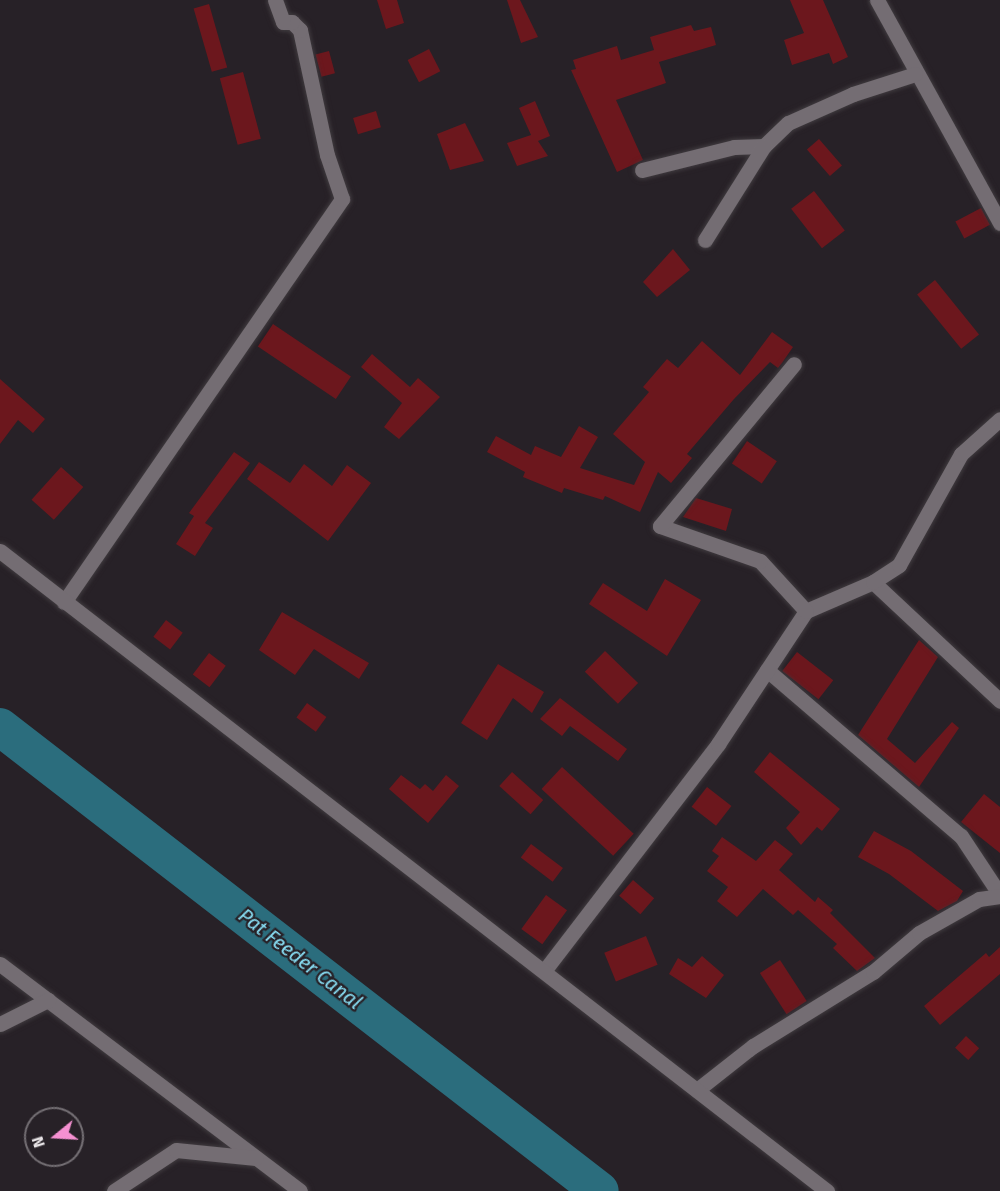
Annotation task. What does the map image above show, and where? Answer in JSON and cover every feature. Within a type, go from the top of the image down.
[{"type":"street","points":[[64,602],[342,199],[327,155],[300,30],[292,22],[283,22],[275,0]]},
{"type":"street","points":[[877,0],[915,74],[1000,223]]},
{"type":"street","points":[[705,240],[764,146],[788,123],[853,94],[915,74]]},
{"type":"street","points":[[642,170],[734,147],[764,146]]},
{"type":"street","points":[[794,364],[660,526],[760,561],[806,611]]},
{"type":"street","points":[[544,971],[718,744],[806,611],[873,582],[899,566],[961,454],[1000,419]]},
{"type":"street","points":[[0,551],[827,1191]]},
{"type":"street","points":[[873,582],[1000,701]]},
{"type":"street","points":[[697,1090],[753,1046],[873,972],[919,933],[979,899],[1000,896],[961,836],[767,670]]},
{"type":"street","points":[[0,964],[300,1191]]},
{"type":"street","points":[[0,1024],[48,1000]]},
{"type":"street","points":[[114,1191],[176,1150],[256,1158]]},
{"type":"building","points":[[377,0],[397,0],[404,23],[386,29]]},
{"type":"building","points":[[507,0],[520,0],[538,37],[521,43]]},
{"type":"building","points":[[790,0],[823,0],[848,57],[833,64],[829,53],[792,65],[784,40],[804,33]]},
{"type":"building","points":[[209,4],[227,67],[212,72],[194,8]]},
{"type":"building","points":[[691,25],[694,31],[711,27],[716,45],[659,62],[666,83],[616,100],[643,160],[617,172],[571,70],[576,69],[573,60],[617,46],[621,60],[654,50],[650,37]]},
{"type":"building","points":[[429,49],[440,71],[419,82],[408,60]]},
{"type":"building","points":[[329,51],[335,73],[321,77],[315,55]]},
{"type":"building","points":[[243,72],[261,139],[238,145],[220,78]]},
{"type":"building","points":[[535,101],[550,136],[538,141],[548,156],[517,166],[507,143],[531,135],[519,108]]},
{"type":"building","points":[[376,111],[381,127],[358,134],[353,118]]},
{"type":"building","points":[[465,123],[484,161],[450,170],[437,134]]},
{"type":"building","points":[[819,139],[842,165],[830,176],[807,149]]},
{"type":"building","points":[[814,191],[845,230],[822,248],[791,209]]},
{"type":"building","points":[[981,208],[990,225],[964,238],[955,222]]},
{"type":"building","points":[[673,249],[690,270],[657,297],[643,282]]},
{"type":"building","points":[[935,280],[979,334],[961,349],[917,294]]},
{"type":"building","points":[[273,324],[351,377],[336,399],[258,346]]},
{"type":"building","points":[[772,332],[793,347],[782,363],[778,368],[770,362],[734,399],[687,454],[692,458],[671,483],[658,472],[640,512],[605,496],[603,500],[564,488],[562,493],[523,477],[525,472],[487,452],[496,436],[531,455],[535,446],[561,457],[579,426],[598,437],[580,468],[634,485],[645,462],[613,434],[649,392],[643,387],[667,359],[678,368],[702,341],[740,375]]},
{"type":"building","points":[[372,354],[410,387],[418,378],[440,397],[399,439],[384,427],[402,403],[361,367]]},
{"type":"building","points":[[0,379],[45,419],[33,433],[18,420],[0,444]]},
{"type":"building","points":[[747,441],[777,461],[762,484],[732,463]]},
{"type":"building","points":[[234,452],[250,463],[205,523],[213,528],[195,556],[176,544],[194,516],[189,513]]},
{"type":"building","points":[[259,462],[290,483],[304,464],[332,486],[347,465],[371,483],[328,541],[247,479]]},
{"type":"building","points":[[61,467],[83,487],[54,520],[32,500]]},
{"type":"building","points":[[696,498],[732,509],[726,531],[683,517]]},
{"type":"building","points":[[665,579],[701,600],[667,656],[589,604],[603,583],[647,611]]},
{"type":"building","points":[[282,612],[369,663],[359,679],[314,649],[295,675],[259,650]]},
{"type":"building","points":[[166,620],[183,633],[170,649],[153,637]]},
{"type":"building","points":[[919,640],[938,657],[887,739],[915,763],[952,722],[959,728],[919,787],[858,735]]},
{"type":"building","points":[[605,651],[638,683],[618,704],[585,672]]},
{"type":"building","points":[[797,652],[833,680],[818,699],[782,671]]},
{"type":"building","points":[[209,653],[226,666],[210,687],[193,675]]},
{"type":"building","points":[[498,664],[544,692],[532,713],[513,698],[487,740],[461,723]]},
{"type":"building","points":[[560,698],[627,749],[618,761],[570,726],[562,736],[540,719]]},
{"type":"building","points":[[307,703],[326,717],[316,732],[296,718]]},
{"type":"building","points":[[770,752],[840,809],[822,831],[817,827],[801,845],[786,828],[800,812],[754,772]]},
{"type":"building","points":[[562,767],[634,834],[613,856],[542,789]]},
{"type":"building","points":[[512,772],[543,800],[530,814],[499,786]]},
{"type":"building","points":[[401,775],[420,789],[425,784],[433,791],[446,775],[459,786],[428,823],[389,789]]},
{"type":"building","points":[[707,787],[731,806],[716,826],[692,807]]},
{"type":"building","points":[[984,794],[1000,807],[1000,853],[961,822]]},
{"type":"building","points":[[874,831],[911,851],[963,891],[957,901],[938,911],[889,874],[858,857]]},
{"type":"building","points":[[722,837],[756,861],[775,840],[793,854],[779,870],[815,902],[818,897],[833,910],[830,913],[875,958],[857,971],[833,948],[837,944],[798,910],[793,915],[763,889],[737,917],[717,901],[728,887],[707,871],[719,856],[712,851]]},
{"type":"building","points":[[531,844],[563,868],[553,882],[521,858]]},
{"type":"building","points":[[633,880],[654,898],[640,914],[619,896]]},
{"type":"building","points":[[546,895],[567,910],[542,944],[521,929]]},
{"type":"building","points":[[646,936],[658,965],[616,982],[604,953]]},
{"type":"building","points":[[1000,947],[1000,974],[940,1025],[924,1006],[986,953],[989,957]]},
{"type":"building","points":[[702,956],[724,975],[706,998],[669,974],[678,958],[692,967]]},
{"type":"building","points":[[780,960],[807,1001],[787,1014],[760,973]]},
{"type":"building","points":[[966,1036],[979,1048],[968,1060],[955,1048]]},
{"type":"waterway","name":"Pat Feeder Canal","points":[[0,727],[600,1191]]}]
